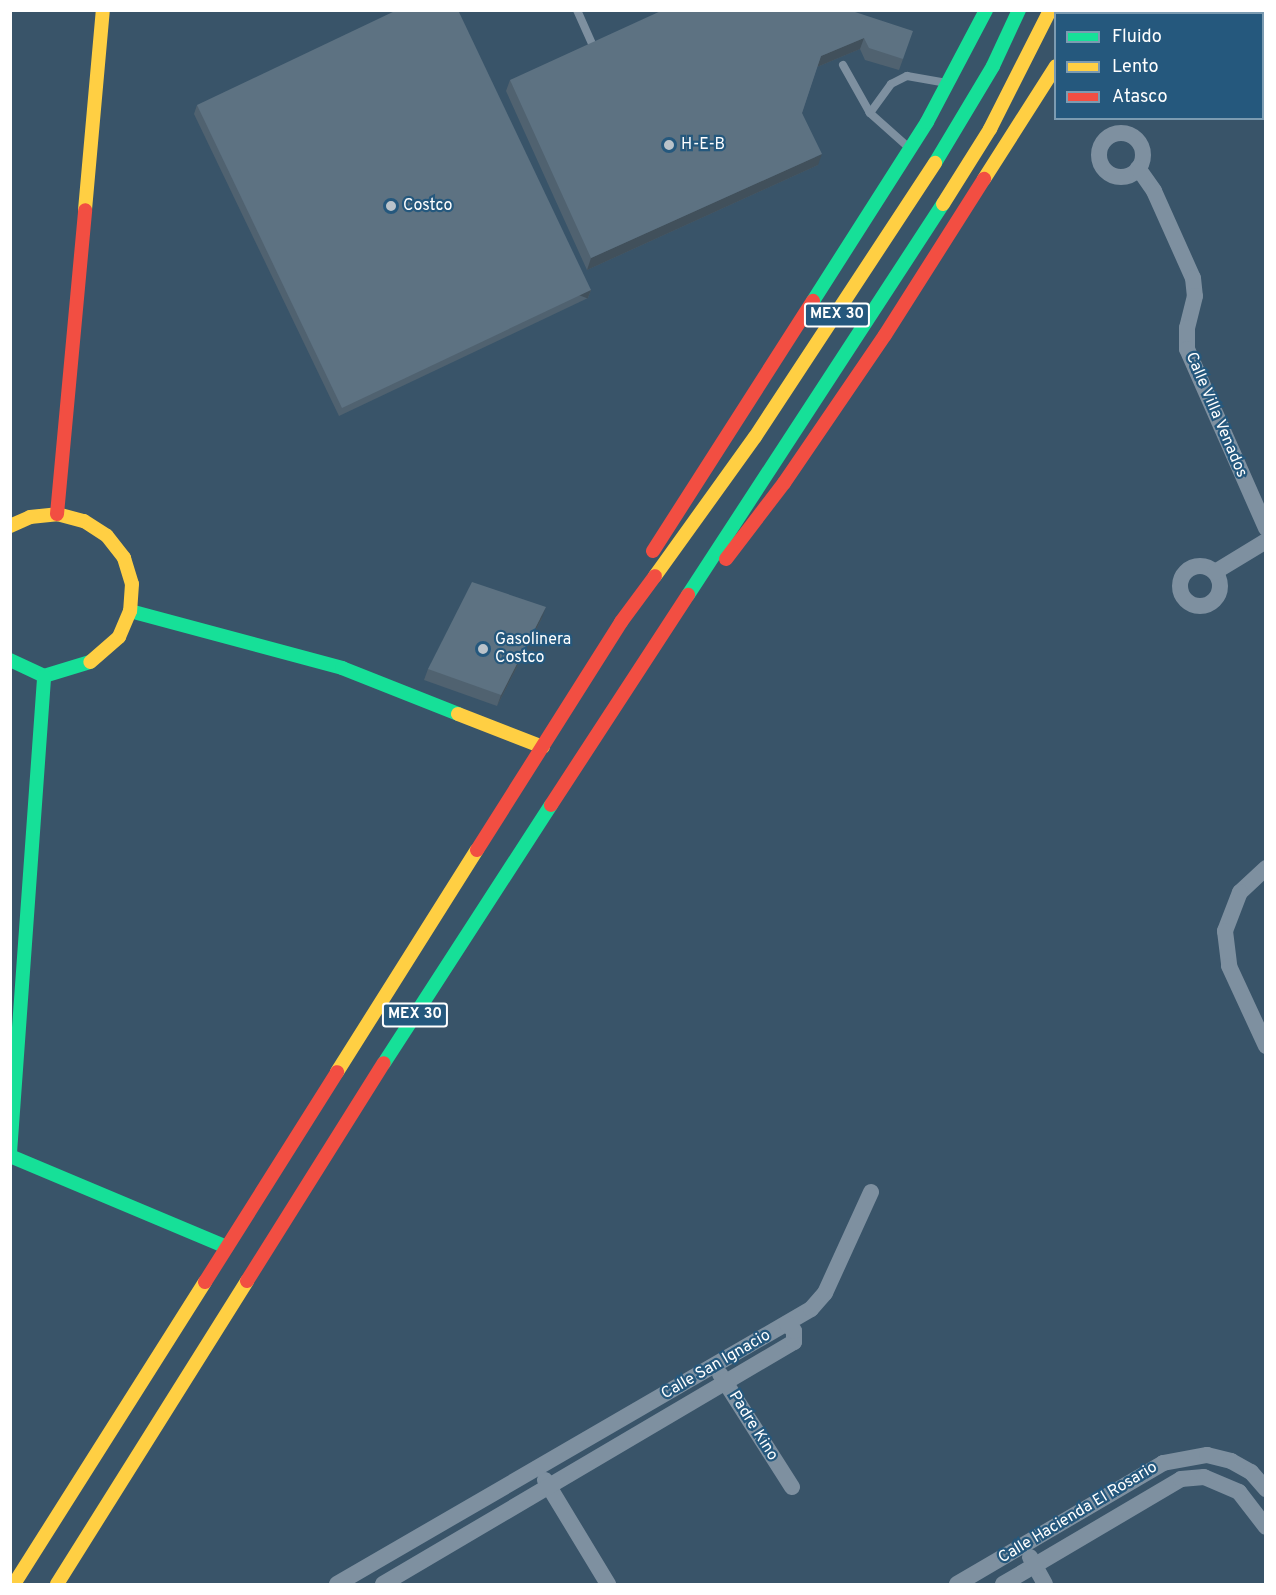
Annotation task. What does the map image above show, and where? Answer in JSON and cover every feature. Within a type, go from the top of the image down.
[{"type":"main road","points":[[57,514],[103,10]]},
{"type":"main road","points":[[621,622],[645,564],[910,148],[949,84],[986,10]]},
{"type":"main road","name":"MEX 30","points":[[14,1584],[621,622],[755,437],[959,124],[1019,10]]},
{"type":"main road","name":"MEX 30","points":[[57,1584],[417,1011],[990,129],[1050,10]]},
{"type":"main road","points":[[685,599],[744,539],[784,483],[953,231],[1054,70]]},
{"type":"main road","points":[[10,526],[30,517],[57,514],[84,521],[107,536],[124,558],[129,575],[130,611],[119,637],[100,657],[76,669],[44,676],[10,660]]},
{"type":"main road","points":[[130,611],[342,668],[543,747]]},
{"type":"main road","points":[[44,676],[10,1154],[227,1247]]},
{"type":"street","name":"Calle Villa Venados","points":[[1138,168],[1154,191],[1193,278],[1195,296],[1187,328],[1187,349],[1266,528]]},
{"type":"street","points":[[1215,572],[1266,541]]},
{"type":"street","points":[[1266,868],[1240,892],[1225,931],[1229,966],[1266,1046]]},
{"type":"street","points":[[787,1324],[811,1309],[825,1293],[871,1192]]},
{"type":"street","name":"Calle San Ignacio","points":[[338,1584],[363,1578],[538,1468],[787,1324],[795,1331],[794,1342],[550,1488],[383,1584]]},
{"type":"street","name":"Padre Kino","points":[[714,1365],[792,1487]]},
{"type":"street","name":"Calle Hacienda El Rosario","points":[[957,1584],[1163,1463],[1207,1455],[1231,1461],[1251,1472],[1266,1489]]},
{"type":"street","points":[[538,1468],[608,1584]]},
{"type":"street","name":"Calle Hacienda El Rosario","points":[[1003,1584],[1146,1497],[1181,1479],[1204,1477],[1239,1492],[1265,1524]]},
{"type":"street","points":[[1135,1480],[1146,1497]]},
{"type":"street","points":[[1023,1546],[1046,1584]]},
{"type":"lane","points":[[577,10],[592,43]]},
{"type":"lane","points":[[843,65],[870,113],[886,131],[910,148]]},
{"type":"lane","points":[[870,113],[891,84],[907,76],[949,84]]},
{"type":"building","name":"Costco","points":[[397,10],[458,10],[591,290],[342,408],[197,105]]},
{"type":"building","name":"H-E-B","points":[[663,10],[849,10],[913,31],[903,59],[869,48],[864,38],[821,56],[802,113],[822,154],[591,258],[510,80]]},
{"type":"building","name":"Gasolinera Costco","points":[[472,582],[546,607],[501,695],[428,669]]},
{"type":"traffic: fast","points":[[813,301],[927,122],[986,10]]},
{"type":"traffic: fast","points":[[935,163],[993,66],[1019,10]]},
{"type":"traffic: fast","points":[[688,595],[943,204]]},
{"type":"traffic: fast","points":[[130,611],[342,668],[458,714]]},
{"type":"traffic: fast","points":[[10,660],[44,676],[90,662]]},
{"type":"traffic: fast","points":[[10,1153],[44,676]]},
{"type":"traffic: fast","points":[[384,1063],[551,805]]},
{"type":"traffic: fast","points":[[10,1156],[227,1247]]},
{"type":"traffic: slow","points":[[85,210],[103,10]]},
{"type":"traffic: slow","points":[[943,204],[990,129],[1050,10]]},
{"type":"traffic: slow","points":[[984,179],[1054,69]]},
{"type":"traffic: slow","points":[[655,576],[755,437],[935,163]]},
{"type":"traffic: slow","points":[[10,526],[30,517],[57,514],[84,521],[107,536],[124,558],[132,584],[130,611],[119,637],[90,662]]},
{"type":"traffic: slow","points":[[458,714],[543,747]]},
{"type":"traffic: slow","points":[[337,1072],[477,850]]},
{"type":"traffic: slow","points":[[57,1584],[247,1281]]},
{"type":"traffic: slow","points":[[14,1584],[205,1282]]},
{"type":"traffic: jam","points":[[726,559],[784,483],[885,335],[984,179]]},
{"type":"traffic: jam","points":[[57,514],[85,210]]},
{"type":"traffic: jam","points":[[653,551],[813,301]]},
{"type":"traffic: jam","points":[[477,850],[621,622],[655,576]]},
{"type":"traffic: jam","points":[[551,805],[688,595]]},
{"type":"traffic: jam","points":[[247,1281],[384,1063]]},
{"type":"traffic: jam","points":[[205,1282],[337,1072]]},
{"type":"place","name":"H-E-B","points":[[669,145]]},
{"type":"place","name":"Costco","points":[[391,206]]},
{"type":"place","name":"Gasolinera Costco","points":[[483,649]]}]
